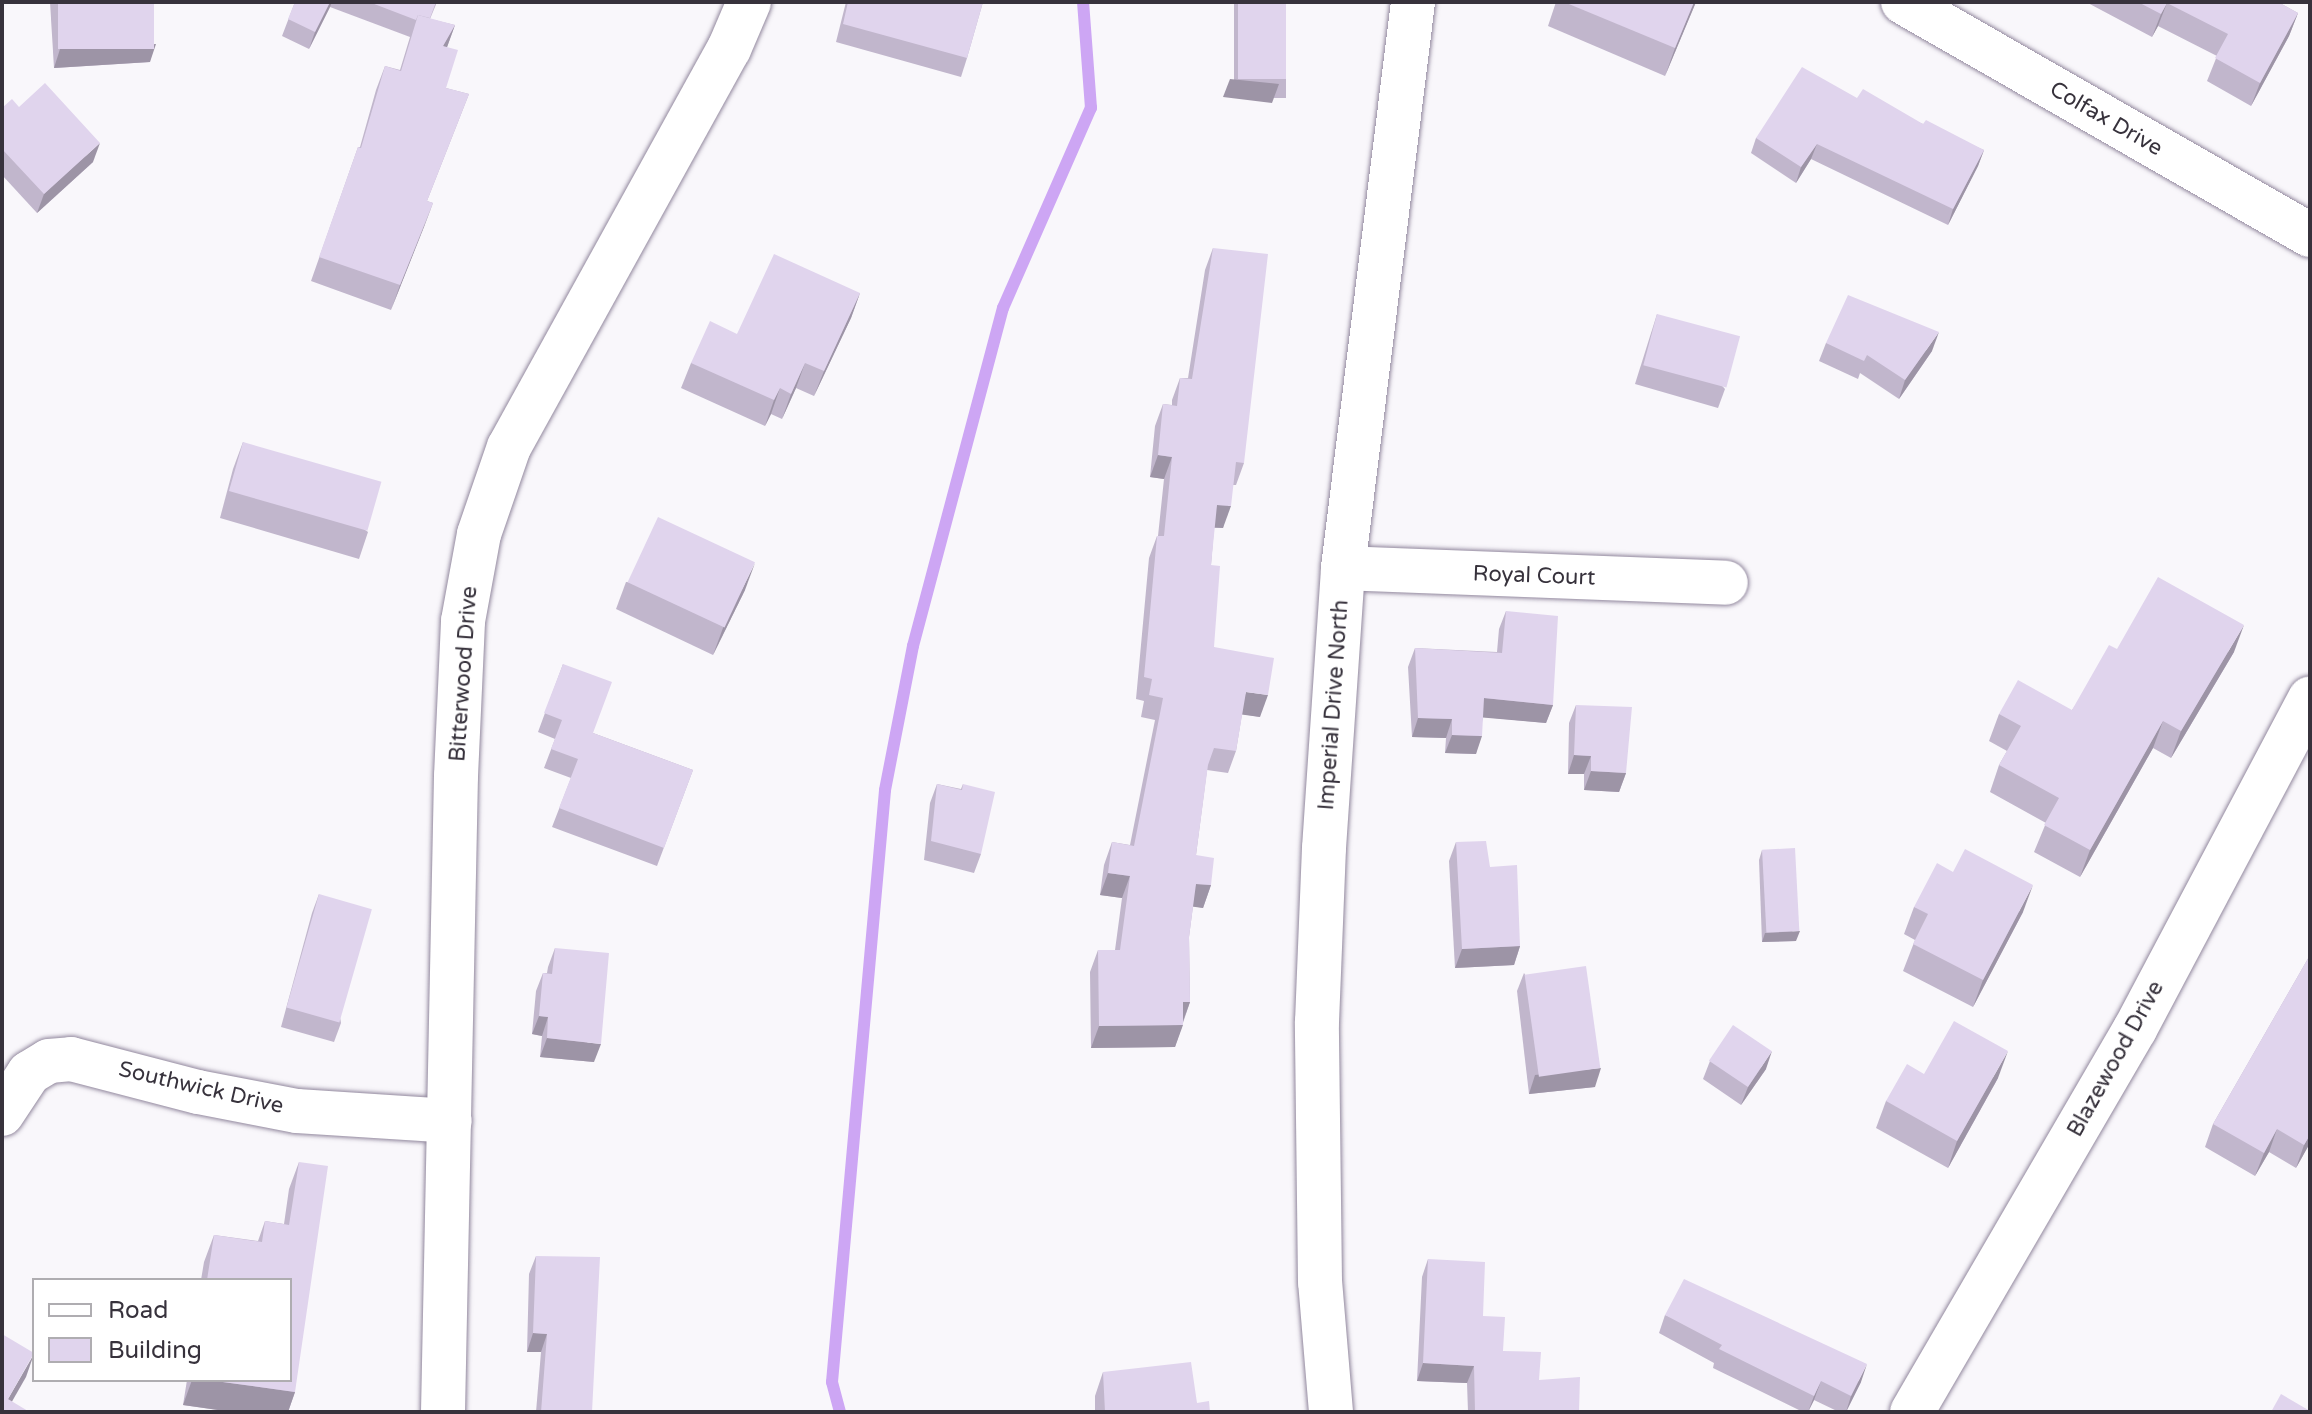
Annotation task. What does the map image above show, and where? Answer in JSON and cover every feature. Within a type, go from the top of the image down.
[{"type":"street","name":"Bitterwood Drive","points":[[443,1412],[463,621],[479,534],[509,447],[729,49],[749,2]]},
{"type":"street","name":"Imperial Drive North","points":[[1331,1412],[1320,1282],[1317,1022],[1343,568],[1413,2]]},
{"type":"street","name":"Colfax Drive","points":[[1903,2],[2310,235]]},
{"type":"street","name":"Royal Court","points":[[1343,568],[1726,583]]},
{"type":"street","name":"Blazewood Drive","points":[[1912,1412],[2135,1029],[2310,699]]},
{"type":"street","name":"Southwick Drive","points":[[2,1114],[29,1073],[49,1061],[71,1059],[198,1092],[297,1111],[450,1121]]},
{"type":"building","points":[[58,2],[154,2],[154,49],[58,49]]},
{"type":"building","points":[[295,2],[330,2],[315,32],[288,19]]},
{"type":"building","points":[[369,2],[436,2],[430,18],[418,15],[416,20]]},
{"type":"building","points":[[848,2],[983,2],[967,58],[843,24]]},
{"type":"building","points":[[1238,2],[1286,2],[1286,79],[1238,79]]},
{"type":"building","points":[[1564,2],[1694,2],[1675,48]]},
{"type":"building","points":[[2138,2],[2278,2],[2298,13],[2260,83],[2215,58],[2228,34],[2167,3],[2161,14]]},
{"type":"building","points":[[418,15],[455,25],[443,46],[458,50],[446,88],[469,94],[427,201],[433,203],[400,285],[319,257],[358,147],[361,148],[385,66],[401,71]]},
{"type":"building","points":[[1802,67],[1857,98],[1863,89],[1923,124],[1926,120],[1984,150],[1953,209],[1817,144],[1801,167],[1756,138]]},
{"type":"building","points":[[45,83],[100,143],[44,194],[2,149],[2,108],[12,99],[19,107]]},
{"type":"building","points":[[1213,248],[1268,254],[1244,463],[1236,462],[1231,506],[1217,505],[1211,565],[1220,566],[1214,647],[1274,658],[1268,695],[1246,692],[1236,751],[1214,748],[1208,765],[1196,855],[1214,858],[1211,885],[1196,884],[1189,937],[1190,1002],[1183,1002],[1183,1025],[1099,1026],[1098,950],[1120,950],[1130,876],[1108,873],[1112,842],[1134,846],[1163,698],[1149,695],[1152,679],[1144,677],[1157,536],[1164,536],[1172,457],[1158,455],[1163,404],[1177,406],[1180,378],[1192,379]]},
{"type":"building","points":[[774,254],[860,293],[824,371],[805,363],[791,394],[780,388],[774,400],[691,363],[710,321],[737,334]]},
{"type":"building","points":[[1848,295],[1939,332],[1905,380],[1867,355],[1864,361],[1826,343]]},
{"type":"building","points":[[1657,314],[1740,336],[1726,387],[1643,365]]},
{"type":"building","points":[[243,442],[381,482],[367,531],[229,491]]},
{"type":"building","points":[[658,517],[755,562],[725,627],[628,582]]},
{"type":"building","points":[[2158,577],[2244,625],[2181,731],[2163,721],[2090,850],[2044,825],[2059,798],[1999,765],[2021,726],[1999,714],[2018,680],[2072,710],[2109,645],[2117,649]]},
{"type":"building","points":[[1506,611],[1558,616],[1553,705],[1484,698],[1482,736],[1452,735],[1452,719],[1418,718],[1415,648],[1502,653]]},
{"type":"building","points":[[563,664],[612,682],[593,733],[693,770],[664,848],[559,808],[578,759],[551,749],[562,720],[544,713]]},
{"type":"building","points":[[1576,705],[1632,707],[1626,773],[1591,771],[1591,756],[1574,755]]},
{"type":"building","points":[[937,784],[962,790],[963,784],[995,792],[981,854],[931,841]]},
{"type":"building","points":[[1486,841],[1490,867],[1517,865],[1520,946],[1462,949],[1456,842]]},
{"type":"building","points":[[1795,848],[1799,931],[1766,933],[1762,850]]},
{"type":"building","points":[[1965,849],[2033,885],[1983,980],[1913,944],[1928,914],[1914,907],[1937,863],[1953,872]]},
{"type":"building","points":[[319,894],[372,909],[339,1023],[286,1007]]},
{"type":"building","points":[[555,948],[609,953],[601,1044],[547,1038],[548,1017],[539,1016],[543,973],[552,974]]},
{"type":"building","points":[[2310,955],[2310,1135],[2304,1145],[2277,1129],[2264,1153],[2213,1124]]},
{"type":"building","points":[[1586,966],[1600,1068],[1539,1077],[1525,975]]},
{"type":"building","points":[[1954,1021],[2008,1051],[1957,1141],[1886,1101],[1907,1064],[1924,1074]]},
{"type":"building","points":[[1733,1025],[1772,1051],[1748,1087],[1709,1061]]},
{"type":"building","points":[[299,1162],[328,1166],[295,1392],[222,1382],[292,1382],[292,1278],[207,1278],[214,1235],[262,1242],[265,1221],[289,1225]]},
{"type":"building","points":[[536,1256],[600,1257],[592,1412],[541,1412],[547,1334],[533,1333]]},
{"type":"building","points":[[1428,1259],[1485,1262],[1483,1316],[1505,1317],[1503,1351],[1541,1352],[1539,1380],[1580,1377],[1579,1412],[1475,1412],[1474,1366],[1423,1363]]},
{"type":"building","points":[[1684,1279],[1867,1364],[1851,1396],[1821,1381],[1814,1396],[1719,1349],[1722,1345],[1665,1315]]},
{"type":"building","points":[[2,1334],[32,1352],[32,1357],[8,1399],[28,1411],[2,1412]]},
{"type":"building","points":[[1191,1362],[1197,1403],[1209,1401],[1210,1412],[1105,1412],[1103,1372]]},
{"type":"building","points":[[2281,1394],[2310,1411],[2310,1412],[2271,1412]]},
{"type":"waterway","points":[[840,1412],[832,1382],[885,790],[913,646],[1003,308],[1091,108],[1083,2]]}]
